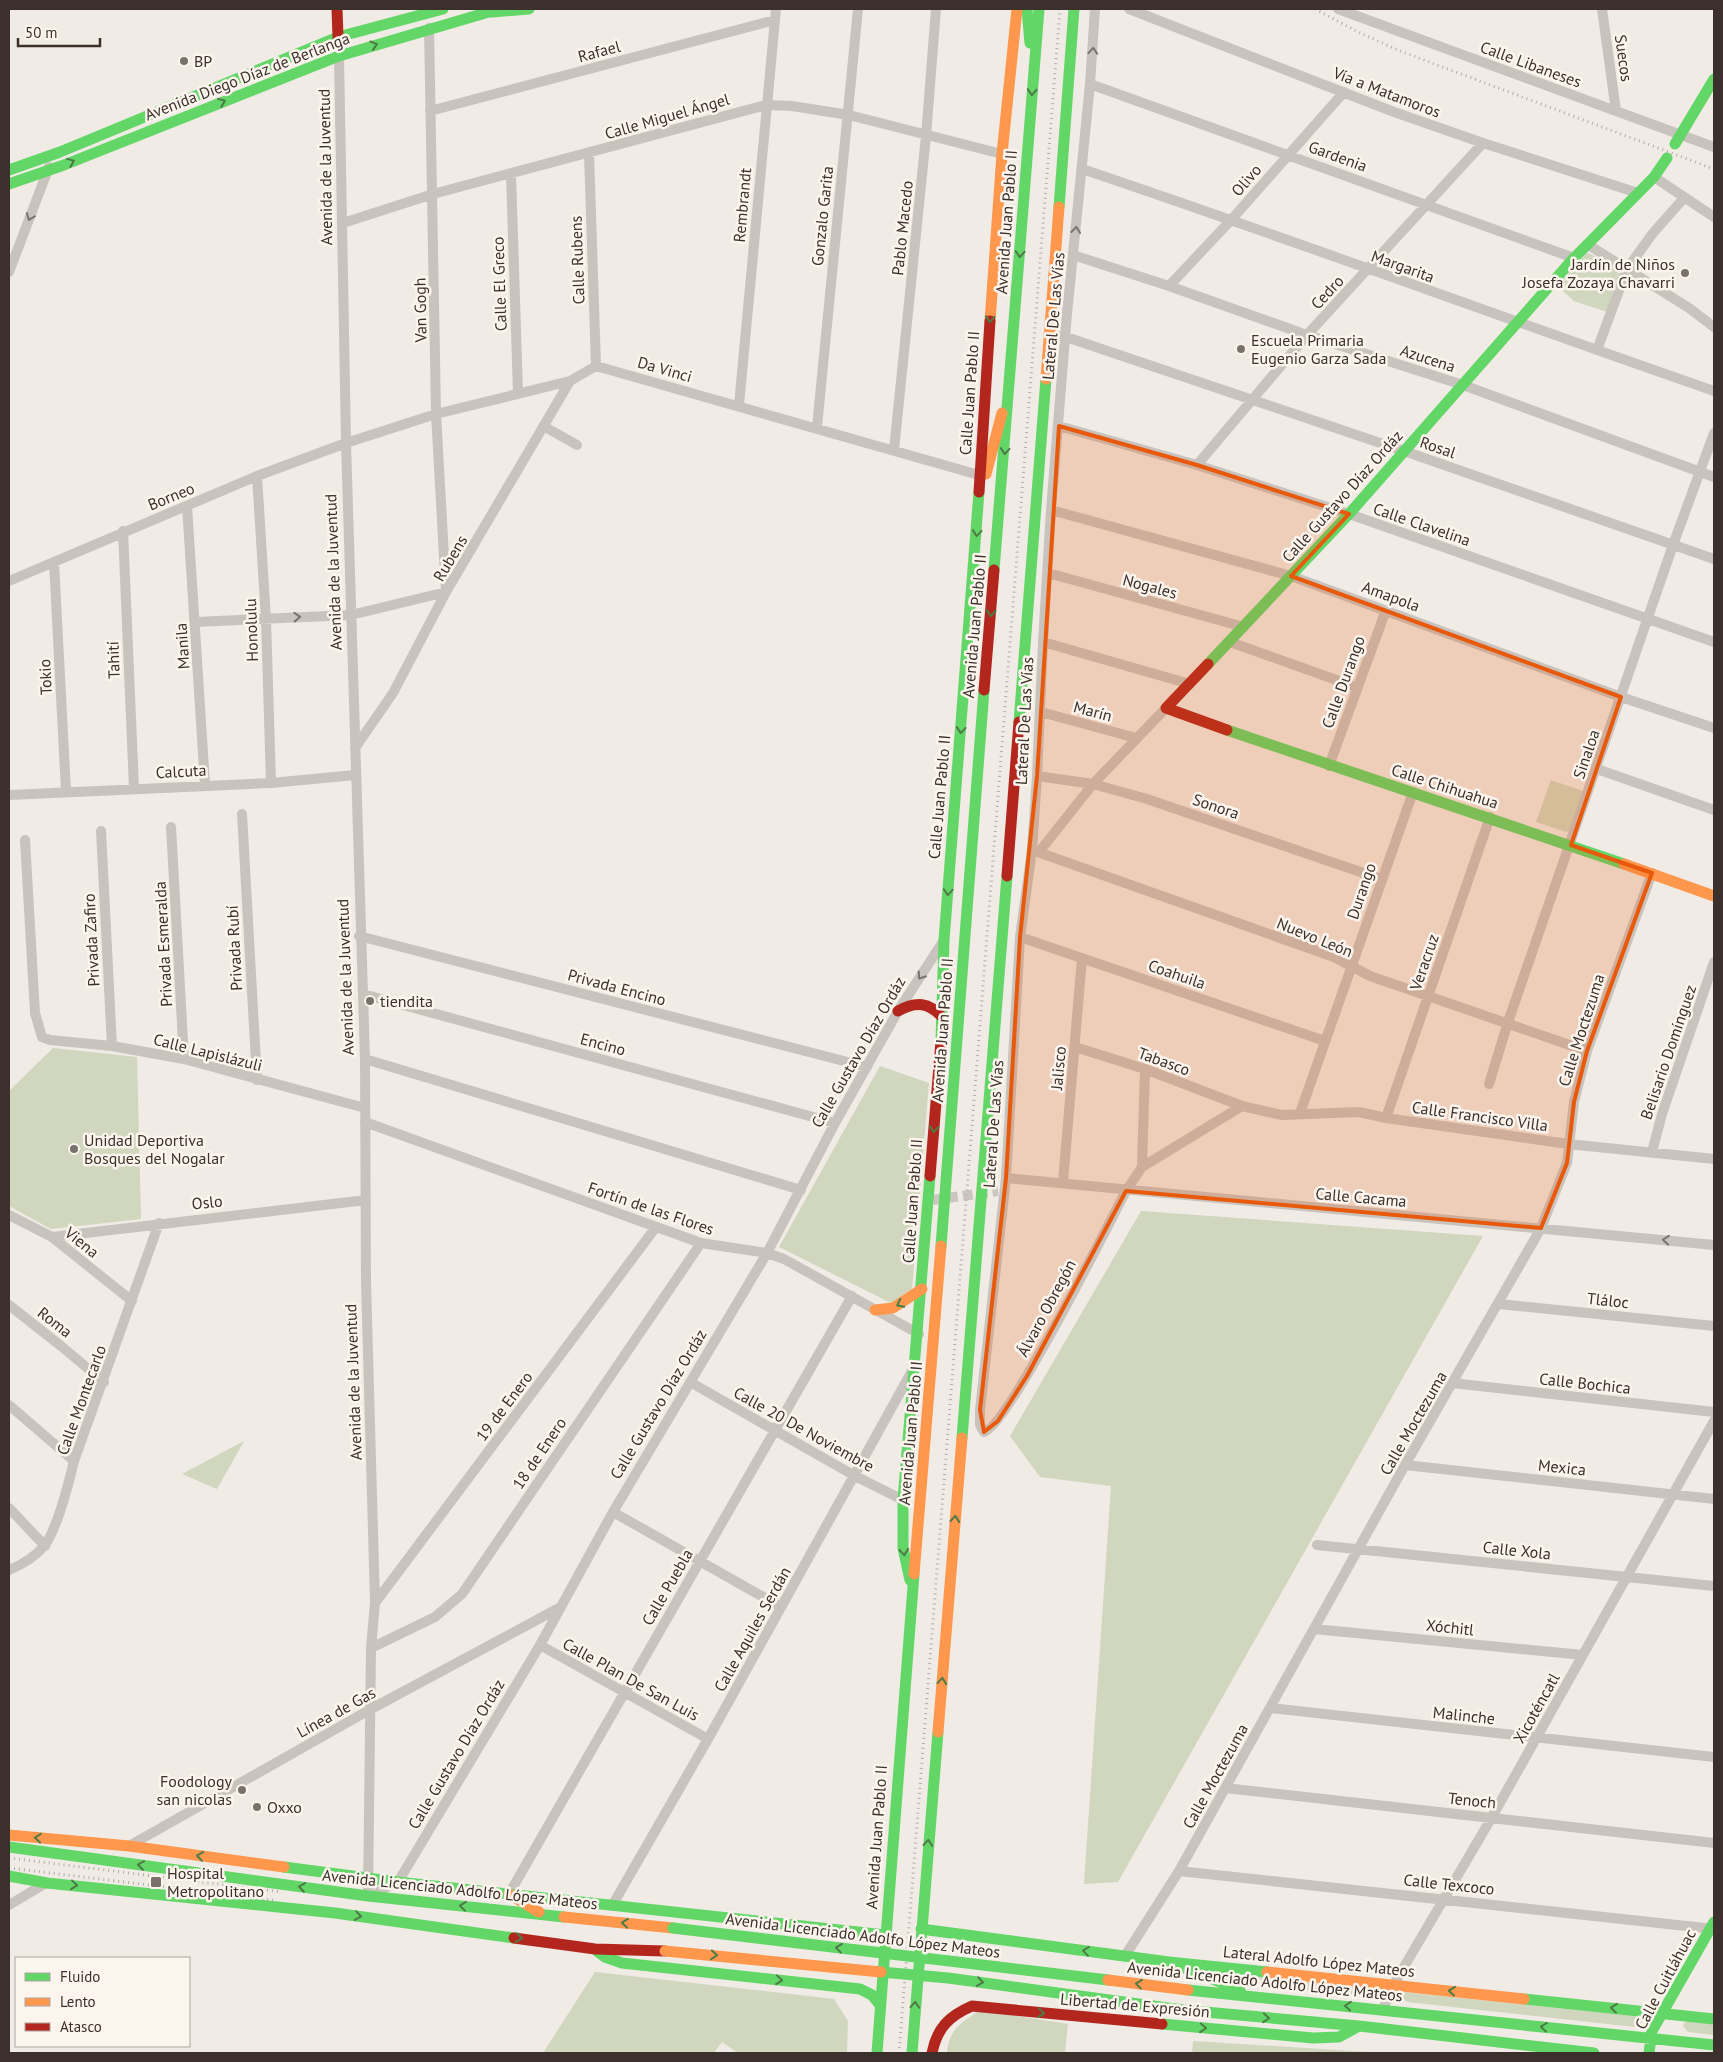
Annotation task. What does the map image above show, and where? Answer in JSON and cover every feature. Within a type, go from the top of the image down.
[{"type":"main road","points":[[337,9],[338,37]]},
{"type":"main road","name":"Avenida Diego Díaz de Berlanga","points":[[9,170],[53,154],[338,37],[443,9]]},
{"type":"main road","name":"Avenida Diego Díaz de Berlanga","points":[[9,184],[47,171],[338,56],[429,28],[500,9]]},
{"type":"main road","points":[[486,12],[529,9]]},
{"type":"main road","name":"Calle Juan Pablo II","points":[[912,1586],[907,1574],[903,1548],[903,1500],[931,1200],[943,1018],[944,940],[979,508],[979,475],[1002,154],[1017,9]]},
{"type":"main road","points":[[1027,9],[1030,43],[1035,60]]},
{"type":"main road","name":"Avenida Juan Pablo II","points":[[877,2053],[912,1586],[1040,9]]},
{"type":"main road","points":[[912,2053],[966,1391],[1074,9]]},
{"type":"main road","points":[[1677,139],[1714,79]]},
{"type":"main road","name":"Calle Gustavo Díaz Ordáz","points":[[1166,708],[1349,514],[1574,258],[1654,177],[1667,158]]},
{"type":"main road","points":[[979,508],[988,462],[1011,383]]},
{"type":"main road","name":"Calle Chihuahua","points":[[1166,708],[1329,766],[1490,817],[1714,896]]},
{"type":"main road","points":[[898,1012],[909,1004],[919,1002],[929,1004],[943,1018]]},
{"type":"main road","points":[[875,1310],[893,1308],[922,1289]]},
{"type":"main road","points":[[9,1835],[130,1846],[370,1879],[885,1935]]},
{"type":"main road","name":"Avenida Licenciado Adolfo López Mateos","points":[[9,1847],[368,1896],[673,1928],[1260,1998],[1383,2009],[1714,2045]]},
{"type":"main road","name":"Avenida Licenciado Adolfo López Mateos","points":[[9,1876],[47,1882],[335,1913],[595,1949],[665,1951],[948,1978],[1183,2010],[1359,2026],[1593,2053]]},
{"type":"main road","points":[[508,1894],[543,1914]]},
{"type":"main road","name":"Calle Cuitláhuac","points":[[1649,2053],[1650,2038],[1713,1926]]},
{"type":"main road","name":"Lateral Adolfo López Mateos","points":[[921,1929],[1169,1962],[1394,1984],[1714,2019]]},
{"type":"main road","points":[[849,1987],[863,1971],[866,1961],[866,1950],[856,1931]]},
{"type":"main road","points":[[595,1949],[605,1957],[622,1963],[849,1987],[868,1992],[880,2006]]},
{"type":"main road","points":[[1169,1962],[1260,1998]]},
{"type":"main road","name":"Libertad de Expresión","points":[[932,2053],[935,2037],[942,2024],[952,2015],[972,2006],[1313,2038],[1339,2038],[1359,2026]]},
{"type":"main road","points":[[1573,2052],[1576,2031]]},
{"type":"main road","points":[[1593,2053],[1596,2033]]},
{"type":"street","name":"Rembrandt","points":[[739,405],[776,9]]},
{"type":"street","name":"Gonzalo Garita","points":[[817,427],[858,9]]},
{"type":"street","name":"Pablo Macedo","points":[[894,450],[926,136],[936,9]]},
{"type":"street","name":"Lateral De Las Vías","points":[[984,1432],[980,1425],[980,1410],[1000,1191],[1006,1178],[1020,937],[1035,851],[1043,642],[1051,510],[1090,84],[1095,9]]},
{"type":"street","name":"Vía a Matamoros","points":[[1128,9],[1483,143],[1638,193]]},
{"type":"street","name":"Calle Libaneses","points":[[1338,9],[1616,111],[1677,139],[1714,146]]},
{"type":"street","name":"Suecos","points":[[1602,9],[1616,111]]},
{"type":"street","name":"Rafael","points":[[430,111],[775,20]]},
{"type":"street","name":"Van Gogh","points":[[429,28],[436,414],[446,592]]},
{"type":"street","name":"Avenida de la Juventud","points":[[338,56],[343,223],[346,443],[365,1059],[366,1200],[375,1603],[371,1648],[370,1879],[368,1896]]},
{"type":"street","name":"Gardenia","points":[[1090,84],[1574,258]]},
{"type":"street","name":"Olivo","points":[[1169,286],[1232,219],[1344,92]]},
{"type":"street","name":"Calle Miguel Ángel","points":[[343,223],[433,194],[766,105],[792,106],[849,116],[1002,154]]},
{"type":"street","name":"Cedro","points":[[1197,465],[1307,335],[1483,143]]},
{"type":"street","name":"Calle Rubens","points":[[589,153],[596,366]]},
{"type":"street","points":[[9,272],[53,154]]},
{"type":"street","name":"Margarita","points":[[1082,168],[1232,219],[1368,270],[1714,391]]},
{"type":"street","name":"Calle El Greco","points":[[511,174],[518,393]]},
{"type":"street","points":[[1654,177],[1714,217]]},
{"type":"street","points":[[1597,350],[1627,269],[1653,233],[1684,198]]},
{"type":"street","points":[[1587,244],[1714,327]]},
{"type":"street","name":"Azucena","points":[[1073,255],[1169,286],[1307,335],[1463,385],[1714,477]]},
{"type":"street","name":"Rosal","points":[[1048,335],[1066,337],[1251,399],[1714,559]]},
{"type":"street","points":[[346,443],[436,414],[570,381],[596,366]]},
{"type":"street","name":"Da Vinci","points":[[596,366],[817,427],[979,475]]},
{"type":"street","name":"Rubens","points":[[355,748],[393,693],[446,592],[545,427],[570,381]]},
{"type":"street","name":"Calle Clavelina","points":[[1059,426],[1197,465],[1349,514],[1714,642]]},
{"type":"street","points":[[545,427],[577,445]]},
{"type":"street","name":"Sinaloa","points":[[1489,1084],[1508,1022],[1571,845],[1673,545],[1714,433]]},
{"type":"street","name":"Borneo","points":[[9,580],[257,476],[346,443]]},
{"type":"street","name":"Honolulu","points":[[257,476],[266,618],[271,783]]},
{"type":"street","name":"Manila","points":[[187,506],[205,784]]},
{"type":"street","name":"Amapola","points":[[1051,510],[1291,576],[1621,697],[1714,728]]},
{"type":"street","name":"Tahití","points":[[123,532],[134,788]]},
{"type":"street","name":"Tokio","points":[[54,562],[66,791]]},
{"type":"street","name":"Nogales","points":[[1048,573],[1244,626]]},
{"type":"street","points":[[195,622],[351,615],[446,592]]},
{"type":"street","name":"Calle Durango","points":[[1329,766],[1386,610]]},
{"type":"street","points":[[1043,642],[1190,684]]},
{"type":"street","points":[[1230,642],[1356,688]]},
{"type":"street","name":"Calle Gustavo Díaz Ordáz","points":[[1035,851],[1093,784],[1166,708]]},
{"type":"street","name":"Marín","points":[[1041,712],[1136,738]]},
{"type":"street","points":[[1597,769],[1714,810]]},
{"type":"street","name":"Calcuta","points":[[9,795],[205,784],[271,783],[355,775]]},
{"type":"street","name":"Sonora","points":[[1037,776],[1093,784],[1155,802],[1381,879]]},
{"type":"street","name":"Durango","points":[[1300,1113],[1413,792]]},
{"type":"street","name":"Privada Rubí","points":[[242,814],[257,1080]]},
{"type":"street","name":"Veracruz","points":[[1386,1118],[1490,817]]},
{"type":"street","name":"Privada Esmeralda","points":[[171,827],[184,1059]]},
{"type":"street","name":"Privada Zafiro","points":[[101,831],[112,1046]]},
{"type":"street","name":"Calle Lapislázuli","points":[[26,840],[35,1013],[42,1037],[50,1040],[112,1046],[184,1059],[365,1108]]},
{"type":"street","name":"Nuevo León","points":[[1035,851],[1334,958],[1350,967],[1428,996],[1508,1022],[1587,1051]]},
{"type":"street","name":"Calle Moctezuma","points":[[1126,1956],[1179,1871],[1359,1548],[1541,1228],[1567,1163],[1574,1102],[1587,1051],[1652,874]]},
{"type":"street","name":"Privada Encino","points":[[360,936],[867,1067]]},
{"type":"street","name":"Coahuila","points":[[1020,937],[1325,1041]]},
{"type":"street","name":"Calle Gustavo Díaz Ordáz","points":[[398,1882],[540,1645],[612,1512],[767,1254],[835,1123],[898,1012],[944,940]]},
{"type":"street","name":"Jalisco","points":[[1063,1182],[1082,958]]},
{"type":"street","name":"Belisario Domínguez","points":[[1652,1152],[1662,1114],[1714,962]]},
{"type":"street","name":"Encino","points":[[363,994],[835,1123]]},
{"type":"street","name":"Tabasco","points":[[1075,1047],[1145,1069],[1242,1106]]},
{"type":"street","points":[[365,1059],[801,1190]]},
{"type":"street","points":[[1142,1167],[1145,1069]]},
{"type":"street","points":[[1142,1167],[1242,1106]]},
{"type":"street","name":"Calle Francisco Villa","points":[[1242,1106],[1282,1115],[1359,1112],[1386,1118],[1568,1144],[1714,1159]]},
{"type":"street","name":"Fortín de las Flores","points":[[365,1122],[701,1242],[784,1259],[919,1334]]},
{"type":"street","name":"Álvaro Obregón","points":[[984,1432],[998,1421],[1027,1376],[1126,1191],[1142,1167]]},
{"type":"street","name":"Calle Cacama","points":[[1006,1178],[1063,1182],[1126,1191],[1714,1245]]},
{"type":"street","name":"Oslo","points":[[52,1236],[366,1200]]},
{"type":"street","name":"Viena","points":[[9,1215],[52,1236],[132,1302]]},
{"type":"street","name":"Calle Montecarlo","points":[[9,1570],[25,1562],[45,1546],[64,1501],[74,1461],[104,1382],[159,1223]]},
{"type":"street","name":"19 de Enero","points":[[375,1603],[656,1227]]},
{"type":"street","name":"18 de Enero","points":[[371,1648],[435,1617],[462,1594],[701,1242]]},
{"type":"street","name":"Calle Puebla","points":[[508,1894],[852,1296]]},
{"type":"street","name":"Tláloc","points":[[1498,1304],[1714,1326]]},
{"type":"street","name":"Roma","points":[[9,1305],[104,1382]]},
{"type":"street","name":"Calle Aquiles Serdán","points":[[612,1906],[708,1739],[916,1364]]},
{"type":"street","name":"Calle 20 De Noviembre","points":[[690,1382],[855,1476],[903,1500]]},
{"type":"street","name":"Calle Bochica","points":[[1452,1384],[1714,1412]]},
{"type":"street","points":[[9,1405],[74,1461]]},
{"type":"street","name":"Xicoténcatl","points":[[1383,2009],[1394,1984],[1492,1818],[1714,1421]]},
{"type":"street","name":"Mexica","points":[[1406,1465],[1714,1499]]},
{"type":"street","points":[[9,1508],[45,1546]]},
{"type":"street","points":[[612,1512],[781,1607]]},
{"type":"street","name":"Calle Xola","points":[[1317,1545],[1714,1586]]},
{"type":"street","name":"Línea de Gas","points":[[130,1846],[371,1709],[559,1608]]},
{"type":"street","name":"Xóchitl","points":[[1314,1629],[1583,1655]]},
{"type":"street","name":"Calle Plan De San Luis","points":[[540,1645],[708,1739]]},
{"type":"street","name":"Malinche","points":[[1270,1708],[1714,1757]]},
{"type":"street","name":"Tenoch","points":[[1226,1788],[1714,1843]]},
{"type":"street","name":"Calle Texcoco","points":[[1179,1871],[1713,1926]]},
{"type":"street","points":[[9,1905],[47,1882]]},
{"type":"street","points":[[368,1896],[398,1882]]},
{"type":"highlighted area","points":[[1059,426],[1197,465],[1349,514],[1291,576],[1621,697],[1571,845],[1652,873],[1587,1051],[1574,1102],[1567,1163],[1541,1228],[1126,1191],[1027,1376],[998,1421],[984,1432],[980,1410],[1006,1178],[1020,937],[1037,776]]},
{"type":"green space","points":[[1587,253],[1609,261],[1620,274],[1607,312],[1574,301],[1557,286]]},
{"type":"green space","points":[[1551,780],[1586,792],[1572,830],[1566,832],[1536,822]]},
{"type":"green space","name":"Unidad Deportiva Bosques del Nogalar","points":[[53,1048],[137,1057],[141,1219],[51,1229],[9,1206],[9,1091]]},
{"type":"green space","points":[[880,1066],[929,1083],[912,1289],[891,1303],[779,1247]]},
{"type":"green space","points":[[1141,1211],[1483,1236],[1118,1882],[1084,1884],[1111,1486],[1040,1477],[1010,1436]]},
{"type":"green space","points":[[244,1441],[217,1489],[182,1474]]},
{"type":"green space","points":[[595,1972],[834,1999],[848,2021],[847,2053],[738,2053],[722,2042],[714,2053],[543,2053]]},
{"type":"green space","points":[[1254,1973],[1378,1989],[1380,1992],[1377,1997],[1372,1997],[1267,1986]]},
{"type":"green space","points":[[1403,1992],[1643,2017],[1640,2026],[1635,2027],[1407,2002],[1401,1997]]},
{"type":"green space","points":[[980,2010],[1068,2024],[1065,2053],[947,2053],[953,2032]]},
{"type":"green space","points":[[1685,2022],[1714,2022],[1714,2035],[1688,2032],[1683,2026]]},
{"type":"green space","points":[[1193,2041],[1384,2053],[1192,2053]]},
{"type":"tunnel","points":[[933,1200],[998,1191]]},
{"type":"railway","points":[[899,2053],[1060,9]]},
{"type":"railway","points":[[1315,9],[1358,32],[1400,51],[1714,169]]},
{"type":"railway","points":[[9,1858],[282,1892]]},
{"type":"railway","points":[[9,1868],[273,1900]]},
{"type":"traffic: fast","points":[[9,170],[60,152],[338,37],[443,9]]},
{"type":"traffic: fast","points":[[9,184],[64,165],[339,56],[499,9]]},
{"type":"traffic: fast","points":[[492,12],[529,9]]},
{"type":"traffic: fast","points":[[1027,9],[1030,43]]},
{"type":"traffic: fast","points":[[994,570],[1039,9]]},
{"type":"traffic: fast","points":[[1059,207],[1074,9]]},
{"type":"traffic: fast","points":[[1675,144],[1714,79]]},
{"type":"traffic: fast","points":[[1208,664],[1349,514],[1574,258],[1654,177],[1667,158]]},
{"type":"traffic: fast","points":[[1019,722],[1046,379]]},
{"type":"traffic: fast","points":[[941,1041],[944,940],[979,492]]},
{"type":"traffic: fast","points":[[941,1246],[984,690]]},
{"type":"traffic: fast","points":[[1227,730],[1624,864]]},
{"type":"traffic: fast","points":[[962,1438],[1007,876]]},
{"type":"traffic: fast","points":[[910,1580],[903,1548],[903,1500],[930,1176]]},
{"type":"traffic: fast","points":[[877,2053],[914,1574]]},
{"type":"traffic: fast","points":[[912,2053],[938,1732]]},
{"type":"traffic: fast","points":[[9,1847],[368,1896],[564,1917]]},
{"type":"traffic: fast","points":[[284,1867],[398,1882],[885,1935]]},
{"type":"traffic: fast","points":[[9,1876],[47,1883],[335,1913],[514,1938]]},
{"type":"traffic: fast","points":[[1649,2053],[1652,2031],[1714,1922]]},
{"type":"traffic: fast","points":[[673,1928],[1108,1980]]},
{"type":"traffic: fast","points":[[921,1929],[1169,1962],[1267,1972]]},
{"type":"traffic: fast","points":[[597,1951],[605,1957],[622,1963],[860,1989],[872,1995],[880,2005]]},
{"type":"traffic: fast","points":[[1169,1962],[1240,1990]]},
{"type":"traffic: fast","points":[[881,1972],[948,1978],[1183,2010]]},
{"type":"traffic: fast","points":[[1188,1990],[1714,2045]]},
{"type":"traffic: fast","points":[[1524,1999],[1714,2019]]},
{"type":"traffic: fast","points":[[1183,2010],[1359,2026],[1594,2053]]},
{"type":"traffic: fast","points":[[1162,2024],[1313,2038],[1339,2037],[1359,2026]]},
{"type":"traffic: slow","points":[[990,321],[1002,154],[1017,9]]},
{"type":"traffic: slow","points":[[1046,379],[1059,207]]},
{"type":"traffic: slow","points":[[986,474],[1002,413]]},
{"type":"traffic: slow","points":[[1624,864],[1714,896]]},
{"type":"traffic: slow","points":[[914,1574],[941,1246]]},
{"type":"traffic: slow","points":[[875,1310],[893,1308],[922,1289]]},
{"type":"traffic: slow","points":[[938,1732],[962,1438]]},
{"type":"traffic: slow","points":[[9,1835],[129,1846],[284,1867]]},
{"type":"traffic: slow","points":[[509,1894],[539,1912]]},
{"type":"traffic: slow","points":[[564,1917],[673,1928]]},
{"type":"traffic: slow","points":[[665,1951],[881,1972]]},
{"type":"traffic: slow","points":[[1267,1972],[1524,1999]]},
{"type":"traffic: slow","points":[[1108,1980],[1188,1990]]},
{"type":"traffic: jam","points":[[337,9],[338,37]]},
{"type":"traffic: jam","points":[[979,492],[990,321]]},
{"type":"traffic: jam","points":[[984,690],[994,570]]},
{"type":"traffic: jam","points":[[1208,664],[1166,708],[1227,730]]},
{"type":"traffic: jam","points":[[1007,876],[1019,722]]},
{"type":"traffic: jam","points":[[898,1011],[911,1006],[922,1005],[933,1009],[943,1018]]},
{"type":"traffic: jam","points":[[930,1176],[941,1041]]},
{"type":"traffic: jam","points":[[514,1938],[595,1949],[665,1951]]},
{"type":"traffic: jam","points":[[932,2053],[937,2037],[945,2024],[957,2014],[972,2006],[1162,2024]]},
{"type":"place","name":"BP","points":[[184,61]]},
{"type":"place","name":"Jardín de Niños Josefa Zozaya Chavarri","points":[[1685,273]]},
{"type":"place","name":"Escuela Primaria Eugenio Garza Sada","points":[[1241,349]]},
{"type":"place","name":"tiendita","points":[[370,1001]]},
{"type":"place","name":"Unidad Deportiva Bosques del Nogalar","points":[[74,1149]]},
{"type":"place","name":"Foodology san nicolas","points":[[242,1790]]},
{"type":"place","name":"Oxxo","points":[[257,1807]]},
{"type":"place","name":"Hospital Metropolitano","points":[[156,1882]]}]
